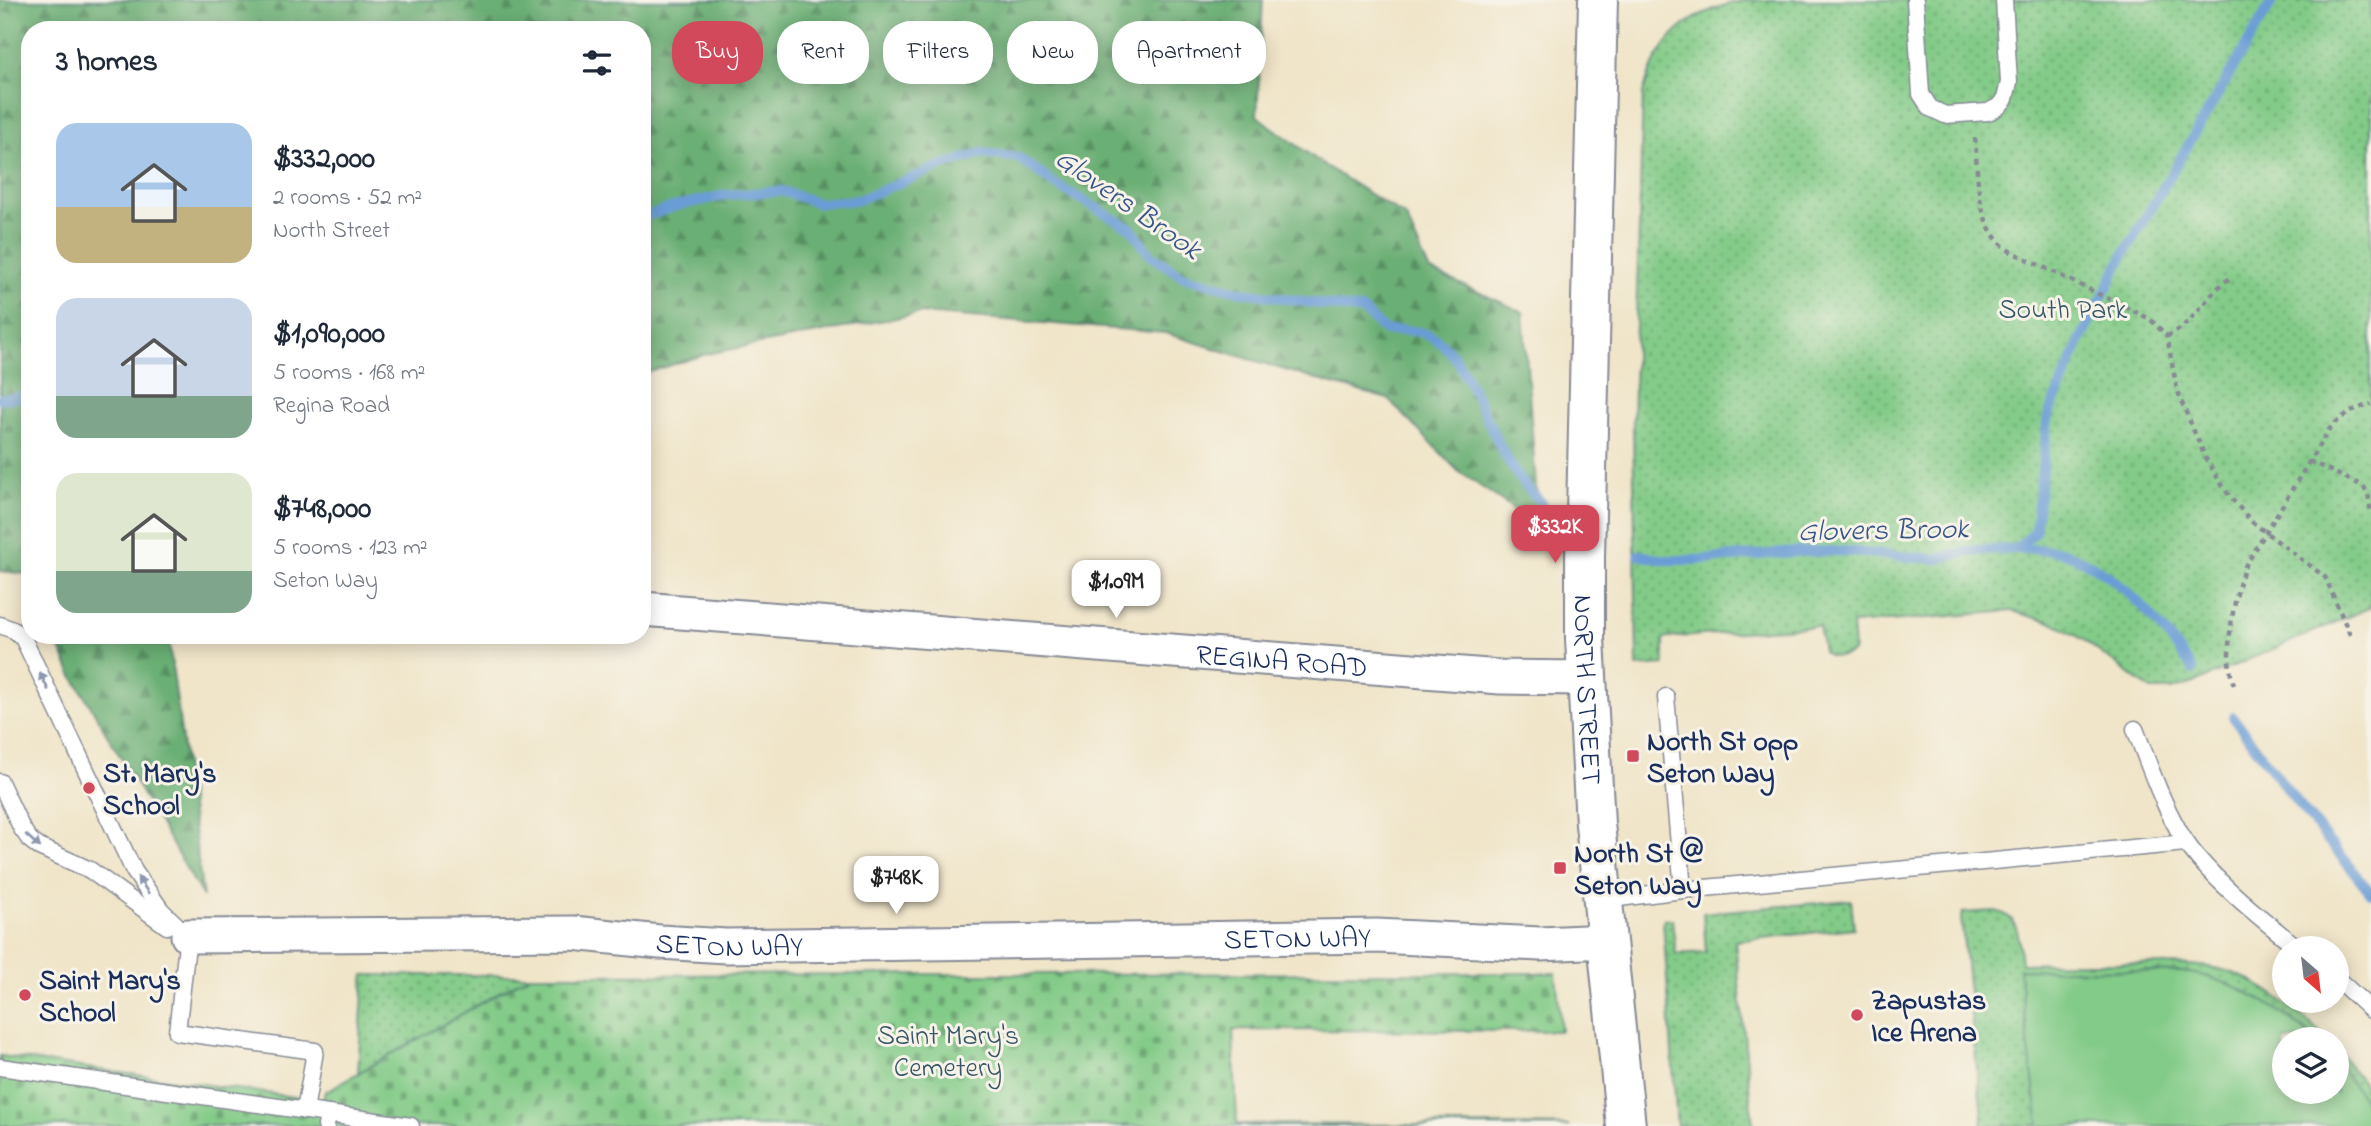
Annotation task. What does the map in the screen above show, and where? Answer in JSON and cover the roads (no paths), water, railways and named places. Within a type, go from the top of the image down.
[{"type":"main road","name":"NORTH STREET","points":[[1598,0],[1585,557],[1587,678],[1595,812],[1626,1126]]},
{"type":"street","name":"REGINA ROAD","points":[[651,610],[1500,677],[1587,678]]},
{"type":"street","name":"SETON WAY","points":[[188,936],[573,933],[726,946],[1377,936],[1528,943],[1607,941]]},
{"type":"lane","points":[[1915,0],[1921,89],[1930,108],[1940,114],[1988,112],[1998,107],[2005,99],[2009,88],[2004,0]]},
{"type":"lane","points":[[0,625],[13,629],[21,636]]},
{"type":"lane","points":[[26,644],[134,871],[161,910],[188,936]]},
{"type":"lane","points":[[1666,697],[1683,890]]},
{"type":"lane","points":[[2135,729],[2169,814],[2186,843],[2219,879],[2284,936]]},
{"type":"lane","points":[[0,782],[30,840],[39,847],[90,870],[173,930],[188,936]]},
{"type":"lane","points":[[1603,900],[1683,890],[2186,843]]},
{"type":"lane","points":[[188,936],[177,1032],[315,1051],[305,1111]]},
{"type":"lane","points":[[2349,990],[2371,1010]]},
{"type":"lane","points":[[0,1067],[305,1111],[327,1120],[411,1126]]},
{"type":"waterway","name":"Glovers Brook","points":[[1639,555],[1664,560],[1695,560],[1843,551],[1935,559],[1975,550],[2016,549],[2035,532],[2048,416],[2081,339],[2122,258],[2273,0]]},
{"type":"waterway","name":"Glovers Brook","points":[[651,215],[676,206],[726,195],[782,191],[818,203],[858,200],[938,167],[982,153],[1019,158],[1053,183],[1132,229],[1149,254],[1182,276],[1238,291],[1364,311],[1385,331],[1416,331],[1433,337],[1459,364],[1512,467],[1542,503]]},
{"type":"waterway","name":"Glovers Brook","points":[[0,399],[21,397]]},
{"type":"waterway","points":[[2016,549],[2059,551],[2103,572],[2153,618],[2193,670]]},
{"type":"waterway","points":[[2233,717],[2295,800],[2371,893]]},
{"type":"place","name":"North St opp Seton Way","points":[[1633,756]]},
{"type":"place","name":"St. Mary's School","points":[[89,788]]},
{"type":"place","name":"North St @ Seton Way","points":[[1560,868]]},
{"type":"place","name":"Saint Mary's School","points":[[25,995]]},
{"type":"place","name":"Zapustas Ice Arena","points":[[1857,1015]]},
{"type":"park label","name":"South Park","points":[[2063,308]]},
{"type":"park label","name":"Saint Mary's Cemetery","points":[[948,1050]]}]
